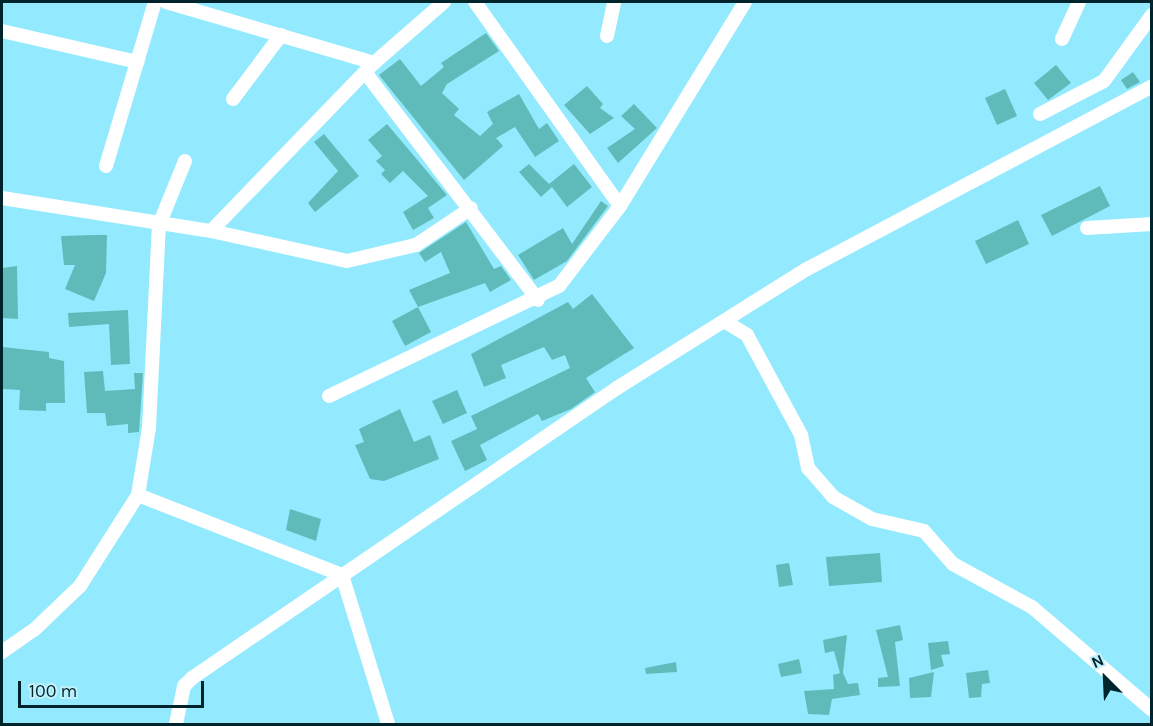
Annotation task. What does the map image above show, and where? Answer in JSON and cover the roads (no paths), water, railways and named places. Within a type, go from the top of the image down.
[{"type":"street","points":[[106,166],[155,2]]},
{"type":"street","points":[[165,2],[281,36],[369,68],[538,300]]},
{"type":"street","points":[[211,231],[369,68],[444,2]]},
{"type":"street","points":[[475,2],[620,206]]},
{"type":"street","points":[[607,36],[614,2]]},
{"type":"street","points":[[329,396],[538,300],[579,265],[620,206],[746,2]]},
{"type":"street","points":[[1062,39],[1079,2]]},
{"type":"street","points":[[1040,114],[1104,81],[1152,15]]},
{"type":"street","points":[[2,31],[137,62]]},
{"type":"street","points":[[233,99],[281,36]]},
{"type":"street","points":[[176,724],[184,686],[192,678],[342,575],[724,321],[807,269],[1152,86]]},
{"type":"street","points":[[2,652],[34,630],[80,586],[138,495],[149,428],[159,225],[185,161]]},
{"type":"street","points":[[2,198],[159,225],[211,231],[357,261],[416,244],[471,208]]},
{"type":"street","points":[[1087,228],[1152,224]]},
{"type":"street","points":[[724,321],[747,335],[801,435],[810,473],[833,497],[872,519],[924,531],[953,564],[1032,607],[1152,710]]},
{"type":"street","points":[[138,495],[342,575]]},
{"type":"street","points":[[342,575],[388,724]]}]
